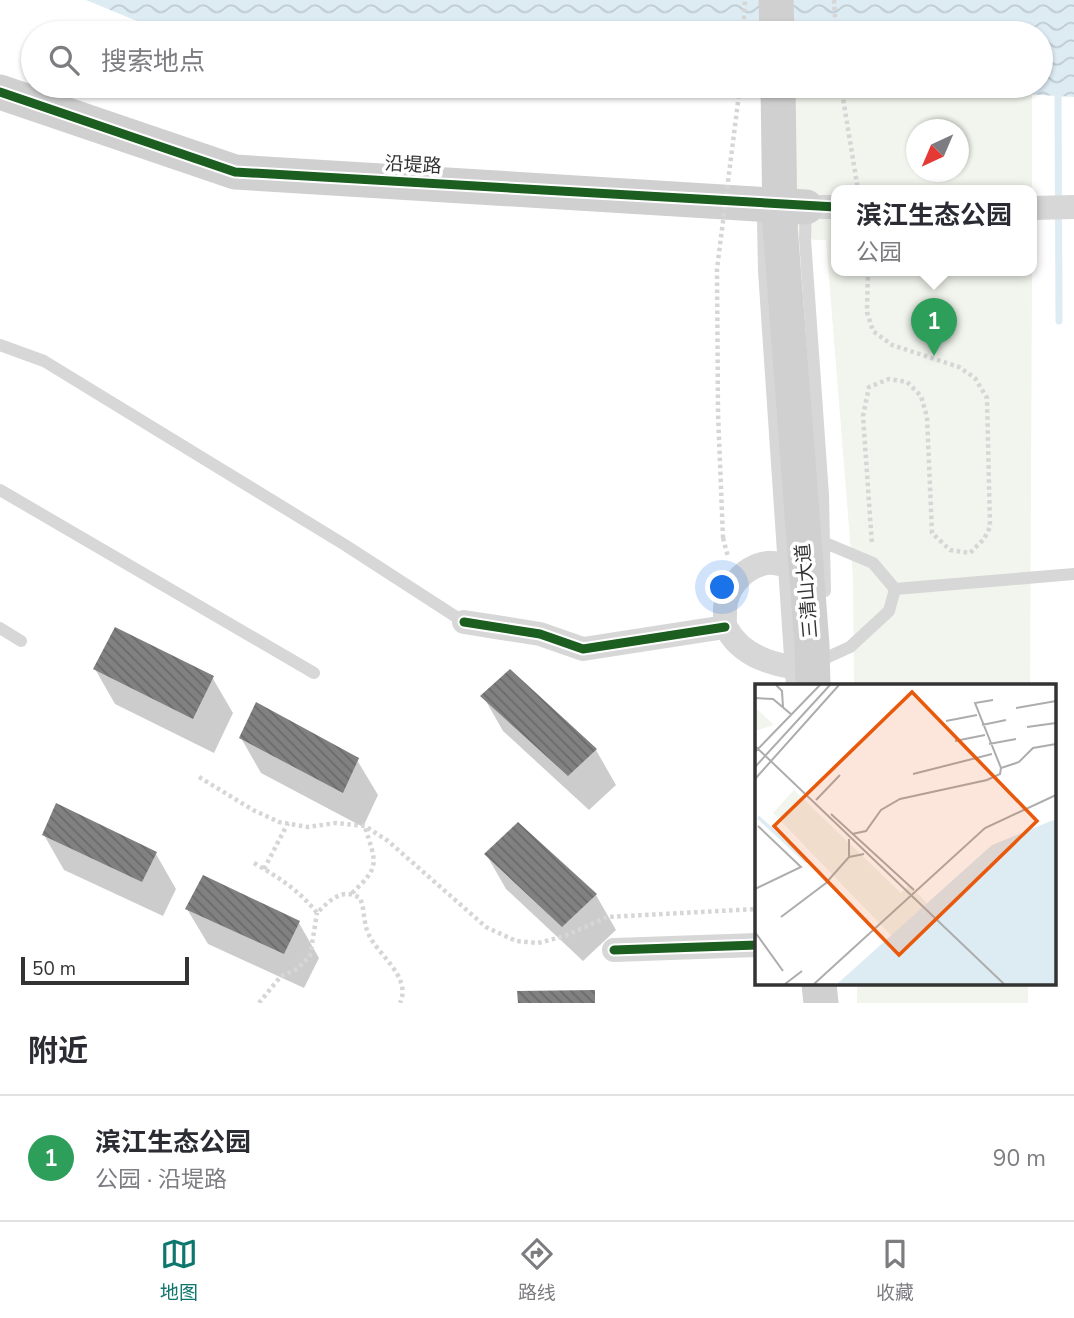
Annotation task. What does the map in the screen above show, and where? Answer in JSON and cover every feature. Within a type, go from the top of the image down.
[{"type":"street","points":[[776,0],[777,21]]},
{"type":"street","name":"沿堤路","points":[[0,92],[235,172],[796,211]]},
{"type":"street","name":"三清山大道","points":[[780,98],[796,211],[799,495],[813,668]]},
{"type":"street","points":[[1037,208],[1074,207]]},
{"type":"street","points":[[784,565],[768,563],[745,572],[734,583],[724,601],[725,627],[737,642],[755,656],[772,664],[813,668]]},
{"type":"street","points":[[464,622],[540,634],[583,649],[725,627]]},
{"type":"street","points":[[614,950],[755,945]]},
{"type":"lane","points":[[796,211],[805,239],[822,495],[826,606]]},
{"type":"lane","points":[[796,211],[764,271],[784,565],[813,668],[850,647],[889,611],[895,589]]},
{"type":"lane","points":[[0,345],[44,360],[345,545],[464,622]]},
{"type":"lane","points":[[0,490],[314,673]]},
{"type":"lane","points":[[823,542],[873,563],[895,589]]},
{"type":"lane","points":[[895,589],[1074,574]]},
{"type":"lane","points":[[0,628],[21,641]]},
{"type":"path","points":[[744,21],[745,0]]},
{"type":"path","points":[[834,0],[835,21]]},
{"type":"path","points":[[723,538],[718,413],[717,269],[738,98]]},
{"type":"path","points":[[843,98],[857,185]]},
{"type":"path","points":[[868,276],[867,312],[873,331],[892,345],[959,367],[975,378],[987,398],[990,527],[984,540],[970,553],[950,550],[932,533],[927,417],[921,396],[906,382],[889,379],[869,387],[863,416],[873,563]]},
{"type":"path","points":[[199,777],[253,810],[279,822],[308,827],[336,823],[365,826],[388,841],[486,927],[516,941],[538,943],[565,936],[607,917],[755,909]]},
{"type":"path","points":[[264,869],[288,824]]},
{"type":"path","points":[[352,893],[370,876],[375,864],[365,826]]},
{"type":"path","points":[[254,863],[291,886],[317,914]]},
{"type":"path","points":[[259,1003],[281,976],[297,969],[310,956],[317,914],[340,894],[352,893],[360,898],[363,905],[370,938],[398,977],[402,998],[400,1003]]},
{"type":"shaded area","points":[[761,98],[1032,98],[1032,185],[831,185],[831,276],[1032,276],[1030,684],[854,684],[853,577],[826,240],[763,238]]},
{"type":"shaded area","points":[[857,986],[1028,986],[1028,1003],[857,1003]]},
{"type":"water","points":[[86,0],[1074,0],[1074,97],[1053,96],[1053,21],[137,21]]},
{"type":"building","points":[[115,627],[214,676],[193,719],[93,669]]},
{"type":"building","points":[[510,669],[597,749],[568,776],[480,696]]},
{"type":"building","points":[[256,702],[359,758],[343,793],[239,738]]},
{"type":"building","points":[[56,803],[157,852],[142,882],[42,835]]},
{"type":"building","points":[[518,822],[597,894],[562,927],[484,854]]},
{"type":"building","points":[[203,875],[300,921],[284,954],[185,909]]},
{"type":"building","points":[[595,990],[595,1003],[518,1003],[517,991]]},
{"type":"waterway","points":[[1058,96],[1059,321]]},
{"type":"cycle path","points":[[0,92],[235,172],[831,207]]},
{"type":"cycle path","points":[[464,622],[540,634],[583,649],[725,627]]},
{"type":"cycle path","points":[[614,950],[755,945]]},
{"type":"place","name":"滨江生态公园","points":[[934,356]]}]
